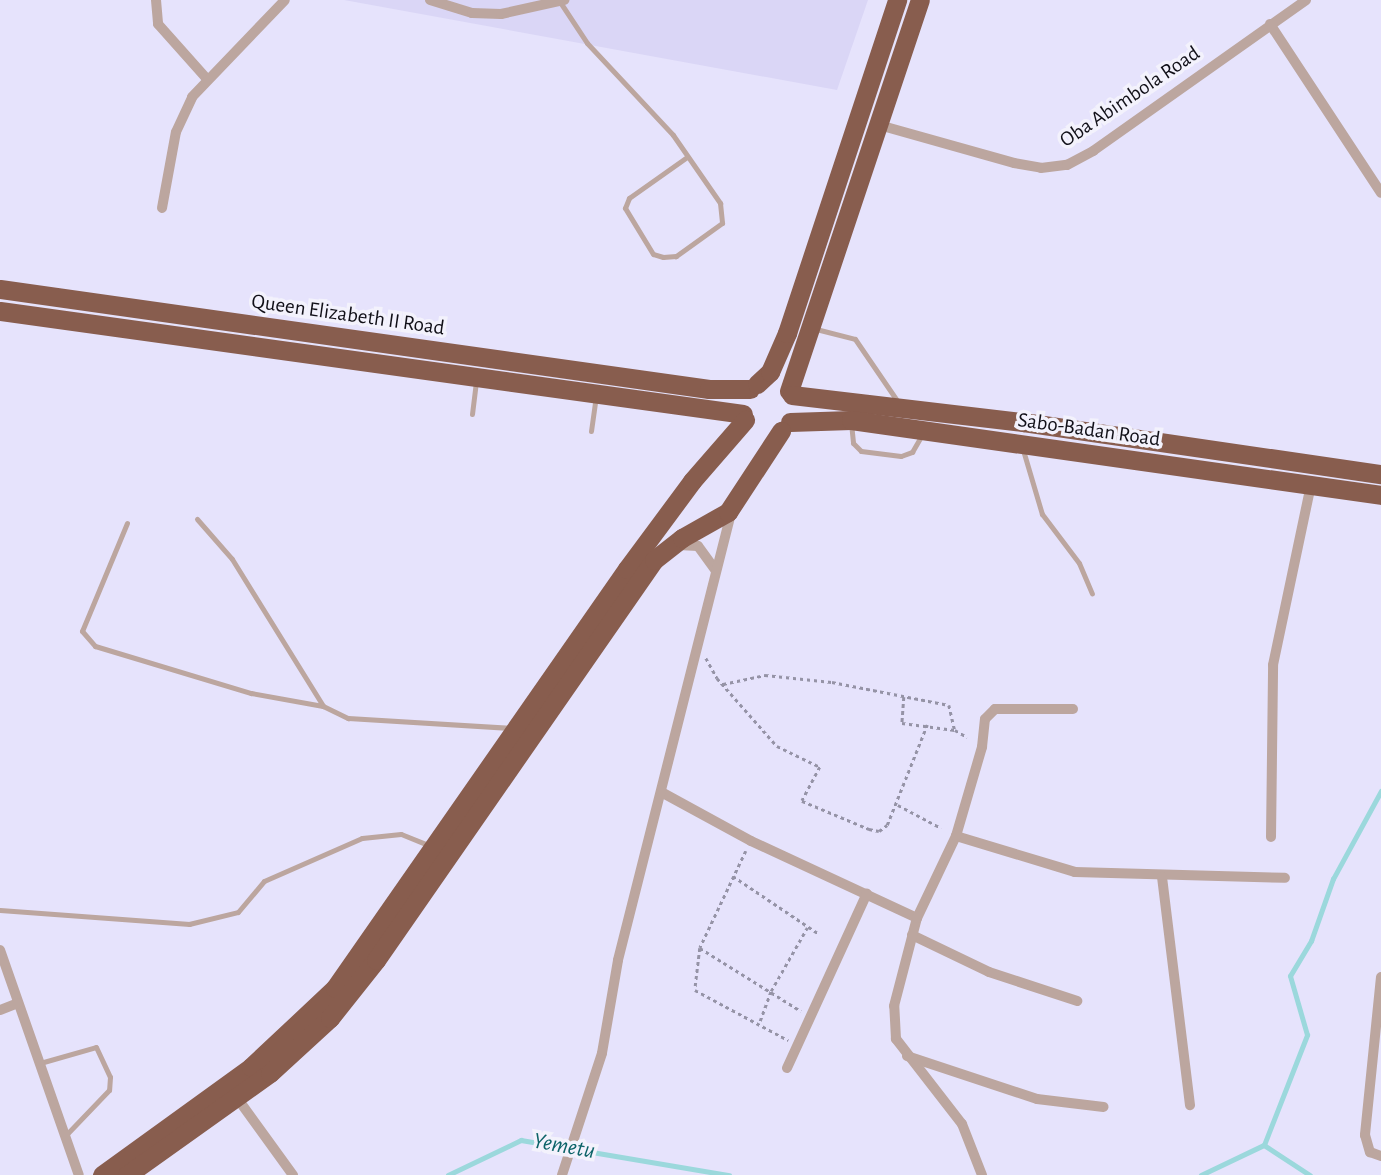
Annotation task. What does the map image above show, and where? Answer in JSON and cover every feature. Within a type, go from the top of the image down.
[{"type":"highway","points":[[102,1175],[290,1056],[330,1018],[525,732],[627,569],[692,481],[744,417],[753,387],[770,372],[787,333],[897,0]]},
{"type":"highway","points":[[525,732],[667,548],[733,506],[786,426],[795,409],[791,393],[920,0]]},
{"type":"highway","name":"Queen Elizabeth II Road","points":[[0,289],[689,386],[753,387]]},
{"type":"highway","name":"Queen Elizabeth II Road","points":[[0,311],[689,406],[744,417]]},
{"type":"highway","points":[[753,387],[774,382],[791,393]]},
{"type":"highway","name":"Sabo-Badan Road","points":[[791,393],[900,406],[1283,469],[1311,484],[1381,495]]},
{"type":"highway","points":[[744,417],[764,433],[786,426]]},
{"type":"highway","name":"Sabo-Badan Road","points":[[786,426],[851,420],[1021,443],[1283,469],[1381,474]]},
{"type":"highway","points":[[127,1175],[231,1091]]},
{"type":"street","points":[[156,0],[158,24],[207,79]]},
{"type":"street","points":[[162,208],[176,132],[192,97],[285,0]]},
{"type":"street","points":[[430,0],[472,13],[501,14],[562,1]]},
{"type":"street","name":"Oba Abimbola Road","points":[[879,125],[1014,163],[1041,168],[1067,165],[1093,151],[1306,0]]},
{"type":"street","points":[[1270,24],[1381,193]]},
{"type":"street","points":[[1271,838],[1273,665],[1311,484]]},
{"type":"street","points":[[564,1170],[576,1140],[602,1053],[618,960],[663,793],[695,650],[733,506]]},
{"type":"street","points":[[667,548],[698,547],[715,569]]},
{"type":"street","points":[[982,1175],[962,1124],[904,1055],[896,1039],[894,1006],[917,918],[956,836],[982,747],[985,719],[995,709],[1073,709]]},
{"type":"street","points":[[663,793],[751,841],[917,918]]},
{"type":"street","points":[[956,836],[1075,872],[1162,877],[1285,878]]},
{"type":"street","points":[[1162,877],[1190,1105]]},
{"type":"street","points":[[787,1068],[867,893]]},
{"type":"street","points":[[912,935],[989,972],[1077,1001]]},
{"type":"street","points":[[0,950],[79,1175]]},
{"type":"street","points":[[1381,977],[1365,1135],[1370,1152],[1381,1156]]},
{"type":"street","points":[[0,1010],[18,1003]]},
{"type":"street","points":[[904,1055],[1037,1099],[1104,1107]]},
{"type":"street","points":[[231,1091],[293,1175]]},
{"type":"lane","points":[[562,1],[587,43],[673,135],[720,202],[722,223],[676,256],[663,257],[653,254],[625,208],[629,198],[687,157]]},
{"type":"lane","points":[[813,328],[855,339],[900,406]]},
{"type":"lane","points":[[472,414],[477,377]]},
{"type":"lane","points":[[591,431],[596,393]]},
{"type":"lane","points":[[851,420],[853,443],[861,451],[901,456],[912,452],[925,430]]},
{"type":"lane","points":[[1021,443],[1042,514],[1074,555],[1092,593]]},
{"type":"lane","points":[[197,519],[232,559],[323,706]]},
{"type":"lane","points":[[127,523],[89,609],[82,631],[85,639],[158,666],[323,706],[367,720],[525,732]]},
{"type":"lane","points":[[0,910],[189,924],[238,912],[264,881],[362,838],[401,834],[442,852]]},
{"type":"lane","points":[[40,1063],[96,1047],[110,1076],[109,1090],[65,1135]]},
{"type":"path","points":[[695,650],[712,664],[723,684],[777,746],[820,766],[802,801],[879,831],[898,805],[927,725]]},
{"type":"path","points":[[723,684],[765,676],[832,682],[949,705],[955,730]]},
{"type":"path","points":[[904,697],[902,723],[955,730],[967,737]]},
{"type":"path","points":[[898,805],[941,828]]},
{"type":"path","points":[[751,841],[700,948],[695,990],[705,999],[760,1021],[796,1046]]},
{"type":"path","points":[[733,876],[819,934]]},
{"type":"path","points":[[760,1021],[771,991],[807,928]]},
{"type":"path","points":[[700,948],[810,1017]]},
{"type":"shaded area","points":[[344,0],[868,0],[837,90]]},
{"type":"waterway","points":[[1264,1145],[1307,1035],[1290,976],[1311,941],[1333,879],[1381,791]]},
{"type":"waterway","name":"Yemetu","points":[[448,1175],[521,1140],[729,1175]]},
{"type":"waterway","name":"Yemetu","points":[[1201,1175],[1264,1145],[1310,1175]]}]
